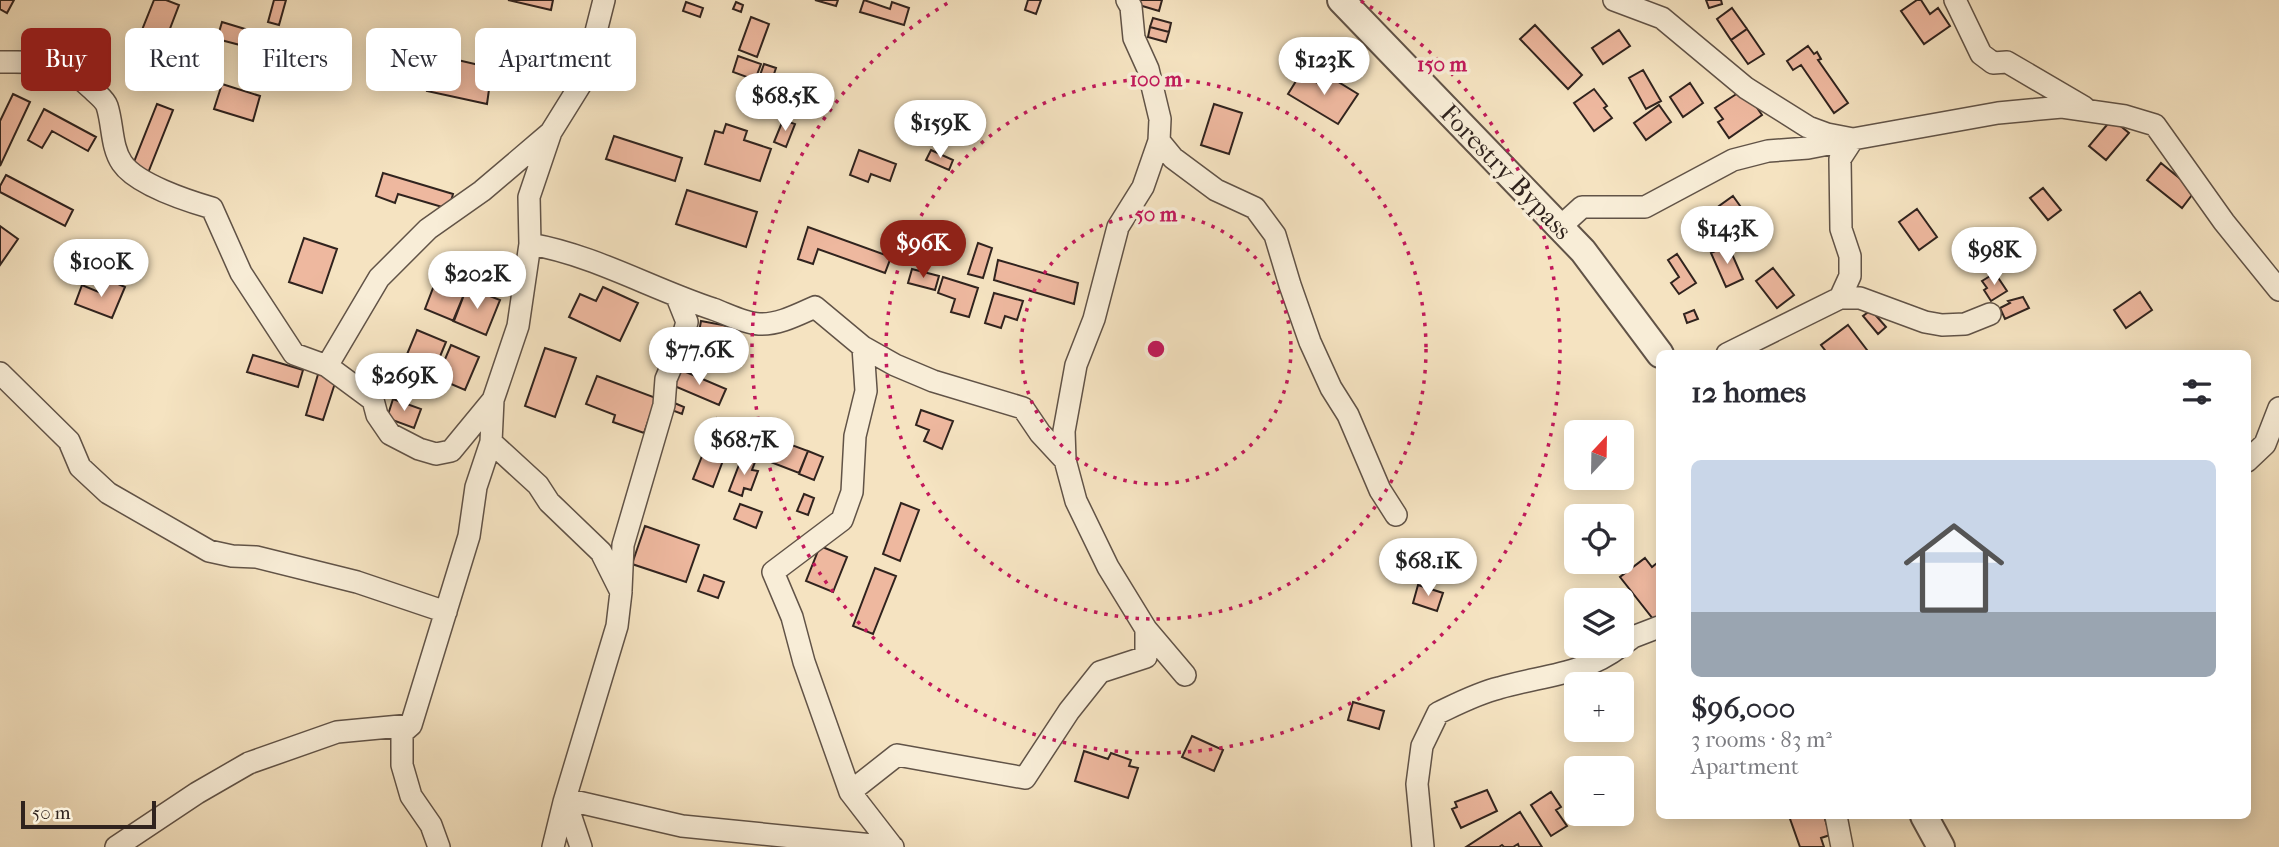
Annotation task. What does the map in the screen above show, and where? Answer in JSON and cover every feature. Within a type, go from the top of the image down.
[{"type":"street","points":[[439,847],[431,825],[411,796],[402,765],[402,733],[411,725],[469,536],[476,487],[491,442],[493,400],[517,326],[530,244],[528,197],[551,132],[584,79],[604,0]]},
{"type":"street","points":[[1127,0],[1131,7],[1134,38],[1147,69],[1160,119],[1159,141],[1143,187],[1118,227],[1094,319],[1076,365],[1064,431],[1065,460],[1076,500],[1108,566],[1146,629],[1185,675]]},
{"type":"street","name":"Forestry Bypass","points":[[1341,0],[1583,251],[1661,350]]},
{"type":"street","points":[[1614,0],[1662,18],[1746,88],[1808,127],[1853,139]]},
{"type":"street","points":[[1955,0],[1981,54],[1993,63],[2007,62],[2092,112]]},
{"type":"street","points":[[0,62],[58,64],[84,81],[107,104],[111,132],[121,163],[133,175],[192,202],[212,208],[241,273],[294,354],[327,366],[373,400],[377,415],[390,434],[419,449],[436,454],[451,451],[493,400]]},
{"type":"street","points":[[1560,228],[1582,207],[1645,207],[1733,160],[1768,151],[1808,148],[1998,113],[2062,107],[2125,116],[2155,125],[2224,222],[2279,290]]},
{"type":"street","points":[[327,366],[379,278],[428,229],[482,191],[551,132]]},
{"type":"street","points":[[1840,298],[1850,276],[1850,256],[1841,229],[1840,159],[1853,139]]},
{"type":"street","points":[[1159,141],[1173,158],[1216,190],[1255,208],[1275,235],[1310,342],[1331,388],[1348,415],[1380,490],[1396,515]]},
{"type":"street","points":[[530,244],[594,263],[677,297],[758,324],[781,321],[815,307],[863,347],[895,365],[933,382],[1023,408],[1040,433],[1065,460]]},
{"type":"street","points":[[552,847],[617,626],[623,545],[664,405],[666,379],[687,322],[677,297]]},
{"type":"street","points":[[1735,350],[1840,298],[1860,298],[1925,322],[1942,325],[1965,324],[1990,314]]},
{"type":"street","points":[[863,347],[866,391],[855,436],[852,492],[842,520],[773,572],[792,617],[804,662],[850,792],[892,846]]},
{"type":"street","points":[[0,373],[69,441],[80,467],[108,493],[209,551],[256,557],[357,582],[446,612]]},
{"type":"street","points":[[2251,457],[2265,444],[2279,408]]},
{"type":"street","points":[[491,442],[538,485],[549,502],[601,552],[621,592]]},
{"type":"street","points":[[1634,637],[1656,628]]},
{"type":"street","points":[[850,792],[897,755],[1025,778],[1069,711],[1100,672],[1146,657],[1146,629]]},
{"type":"street","points":[[1418,843],[1418,771],[1422,746],[1438,713],[1497,688],[1565,674],[1605,658]]},
{"type":"street","points":[[116,847],[197,793],[249,764],[337,732],[411,725]]},
{"type":"street","points":[[564,800],[682,826],[892,846]]},
{"type":"street","points":[[564,800],[581,847]]},
{"type":"street","points":[[1837,819],[1842,847]]},
{"type":"street","points":[[1926,819],[1941,847]]},
{"type":"building","points":[[0,0],[14,0],[7,13],[0,9]]},
{"type":"building","points":[[154,0],[166,0],[179,5],[170,28],[143,28]]},
{"type":"building","points":[[274,0],[286,0],[279,25],[268,22]]},
{"type":"building","points":[[508,0],[553,0],[551,10]]},
{"type":"building","points":[[815,0],[838,0],[836,6]]},
{"type":"building","points":[[864,0],[890,9],[892,2],[909,8],[904,25],[860,12]]},
{"type":"building","points":[[1028,0],[1041,0],[1036,14],[1025,10]]},
{"type":"building","points":[[1140,0],[1162,0],[1159,11],[1139,5]]},
{"type":"building","points":[[1706,0],[1721,0],[1722,4],[1709,8]]},
{"type":"building","points":[[1921,0],[1930,14],[1938,8],[1950,26],[1924,44],[1901,11]]},
{"type":"building","points":[[686,2],[703,8],[700,17],[683,11]]},
{"type":"building","points":[[736,2],[743,5],[741,12],[733,9]]},
{"type":"building","points":[[1732,8],[1747,29],[1731,40],[1717,19]]},
{"type":"building","points":[[751,17],[769,24],[757,57],[739,50]]},
{"type":"building","points":[[1153,18],[1171,23],[1169,32],[1150,27]]},
{"type":"building","points":[[222,22],[242,28],[238,28],[238,44],[224,41],[224,28],[220,28]]},
{"type":"building","points":[[1535,25],[1582,75],[1568,89],[1520,39]]},
{"type":"building","points":[[1150,27],[1169,32],[1166,42],[1148,37]]},
{"type":"building","points":[[1747,29],[1764,54],[1748,64],[1731,40]]},
{"type":"building","points":[[1619,30],[1630,46],[1603,64],[1592,48]]},
{"type":"building","points":[[1808,46],[1814,54],[1817,52],[1821,59],[1818,60],[1848,103],[1834,113],[1801,65],[1793,70],[1787,61]]},
{"type":"building","points":[[738,56],[761,64],[755,80],[733,72]]},
{"type":"building","points":[[461,61],[475,64],[475,91],[489,91],[487,104],[427,91],[461,91]]},
{"type":"building","points":[[764,64],[776,68],[770,86],[758,81]]},
{"type":"building","points":[[1643,70],[1661,101],[1646,109],[1629,78]]},
{"type":"building","points":[[1301,73],[1324,87],[1330,77],[1358,94],[1338,124],[1288,94]]},
{"type":"building","points":[[1690,83],[1703,103],[1683,117],[1670,97]]},
{"type":"building","points":[[224,85],[260,96],[253,121],[214,109],[220,91],[224,91]]},
{"type":"building","points":[[1594,89],[1612,118],[1594,131],[1574,103]]},
{"type":"building","points":[[1744,89],[1762,115],[1729,138],[1718,122],[1723,119],[1715,108]]},
{"type":"building","points":[[13,94],[30,102],[0,166],[0,121]]},
{"type":"building","points":[[157,104],[173,110],[148,173],[132,167]]},
{"type":"building","points":[[1214,104],[1242,113],[1229,154],[1201,145]]},
{"type":"building","points":[[1659,105],[1671,122],[1646,140],[1634,123]]},
{"type":"building","points":[[44,109],[96,137],[88,151],[52,131],[42,148],[28,140]]},
{"type":"building","points":[[2112,119],[2129,133],[2106,160],[2089,146]]},
{"type":"building","points":[[783,120],[795,124],[786,147],[774,142]]},
{"type":"building","points":[[726,124],[747,131],[744,140],[771,149],[760,181],[705,164],[715,131],[723,133]]},
{"type":"building","points":[[614,136],[682,158],[675,181],[606,159]]},
{"type":"building","points":[[859,150],[896,164],[890,181],[871,174],[868,182],[850,175]]},
{"type":"building","points":[[931,150],[953,160],[949,170],[926,160]]},
{"type":"building","points":[[2161,163],[2195,191],[2182,208],[2147,180]]},
{"type":"building","points":[[383,173],[453,194],[449,209],[398,194],[395,203],[376,196]]},
{"type":"building","points":[[6,175],[73,210],[65,226],[0,192]]},
{"type":"building","points":[[2043,188],[2061,210],[2048,220],[2030,198]]},
{"type":"building","points":[[687,190],[757,212],[746,247],[676,224]]},
{"type":"building","points":[[1733,196],[1753,224],[1739,234],[1719,206]]},
{"type":"building","points":[[1917,209],[1937,237],[1919,250],[1899,222]]},
{"type":"building","points":[[0,226],[18,239],[0,265]]},
{"type":"building","points":[[808,227],[891,257],[885,273],[818,249],[813,264],[798,259]]},
{"type":"building","points":[[304,238],[337,249],[322,293],[289,282]]},
{"type":"building","points":[[978,243],[992,248],[983,278],[968,274]]},
{"type":"building","points":[[1728,245],[1743,279],[1726,287],[1711,253]]},
{"type":"building","points":[[1677,254],[1696,283],[1679,294],[1671,283],[1679,277],[1668,260]]},
{"type":"building","points":[[998,260],[1078,283],[1074,304],[994,280]]},
{"type":"building","points":[[1773,268],[1794,295],[1777,308],[1756,281]]},
{"type":"building","points":[[912,269],[939,276],[935,290],[908,283]]},
{"type":"building","points":[[1995,273],[2007,291],[1991,301],[1982,281]]},
{"type":"building","points":[[438,275],[467,287],[454,321],[425,309]]},
{"type":"building","points":[[943,277],[978,288],[969,317],[951,312],[955,299],[938,293]]},
{"type":"building","points":[[107,279],[125,287],[112,318],[75,304],[82,285],[101,293]]},
{"type":"building","points":[[467,287],[500,300],[486,335],[453,321]]},
{"type":"building","points":[[603,287],[638,303],[620,341],[569,317],[580,294],[596,301]]},
{"type":"building","points":[[2140,292],[2152,310],[2126,328],[2114,310]]},
{"type":"building","points":[[994,293],[1023,301],[1017,320],[1005,316],[1001,328],[985,323]]},
{"type":"building","points":[[2023,297],[2029,308],[2005,319],[2000,308],[2010,303],[2008,301]]},
{"type":"building","points":[[1694,310],[1698,319],[1687,323],[1684,314]]},
{"type":"building","points":[[1871,310],[1886,327],[1878,334],[1863,316]]},
{"type":"building","points":[[701,321],[728,326],[724,348],[697,343]]},
{"type":"building","points":[[1848,325],[1867,350],[1825,350],[1821,345]]},
{"type":"building","points":[[417,330],[446,342],[432,376],[403,364]]},
{"type":"building","points":[[451,345],[479,357],[465,390],[437,378]]},
{"type":"building","points":[[545,348],[576,358],[555,417],[525,406]]},
{"type":"building","points":[[253,355],[303,370],[298,387],[247,372]]},
{"type":"building","points":[[679,369],[726,389],[719,405],[672,385]]},
{"type":"building","points":[[319,371],[337,377],[323,420],[306,415]]},
{"type":"building","points":[[597,376],[656,398],[644,433],[613,422],[615,415],[586,404]]},
{"type":"building","points":[[393,399],[421,409],[414,428],[387,418]]},
{"type":"building","points":[[672,402],[684,407],[682,414],[669,409]]},
{"type":"building","points":[[921,410],[953,421],[942,449],[924,441],[929,430],[916,425]]},
{"type":"building","points":[[717,418],[736,426],[713,487],[693,479]]},
{"type":"building","points":[[754,431],[808,451],[799,473],[745,452]]},
{"type":"building","points":[[808,451],[823,457],[814,480],[799,474]]},
{"type":"building","points":[[742,457],[755,462],[752,470],[758,471],[751,490],[744,488],[742,496],[729,491]]},
{"type":"building","points":[[804,494],[814,498],[808,515],[797,511]]},
{"type":"building","points":[[901,503],[919,510],[900,561],[883,554]]},
{"type":"building","points":[[740,504],[762,512],[756,528],[734,519]]},
{"type":"building","points":[[645,526],[699,545],[686,582],[632,564]]},
{"type":"building","points":[[820,546],[847,557],[833,592],[806,581]]},
{"type":"building","points":[[1645,558],[1652,567],[1656,564],[1656,623],[1634,595],[1634,588],[1629,588],[1620,577],[1624,574],[1634,574],[1634,566]]},
{"type":"building","points":[[875,568],[896,576],[873,634],[853,626]]},
{"type":"building","points":[[704,575],[724,582],[718,598],[698,591]]},
{"type":"building","points":[[1418,585],[1443,593],[1437,611],[1413,603]]},
{"type":"building","points":[[1353,702],[1384,711],[1379,729],[1348,720]]},
{"type":"building","points":[[1192,736],[1223,750],[1214,771],[1182,757]]},
{"type":"building","points":[[1084,751],[1108,759],[1111,753],[1131,760],[1129,766],[1138,768],[1128,798],[1075,781]]},
{"type":"building","points":[[1487,790],[1497,811],[1461,828],[1452,809],[1457,807],[1455,802]]},
{"type":"building","points":[[1551,792],[1561,807],[1556,810],[1564,826],[1567,826],[1551,836],[1531,805]]},
{"type":"building","points":[[1520,812],[1542,847],[1519,847],[1518,844],[1513,847],[1466,847]]},
{"type":"building","points":[[1790,819],[1825,819],[1830,835],[1821,838],[1824,847],[1800,847]]}]
